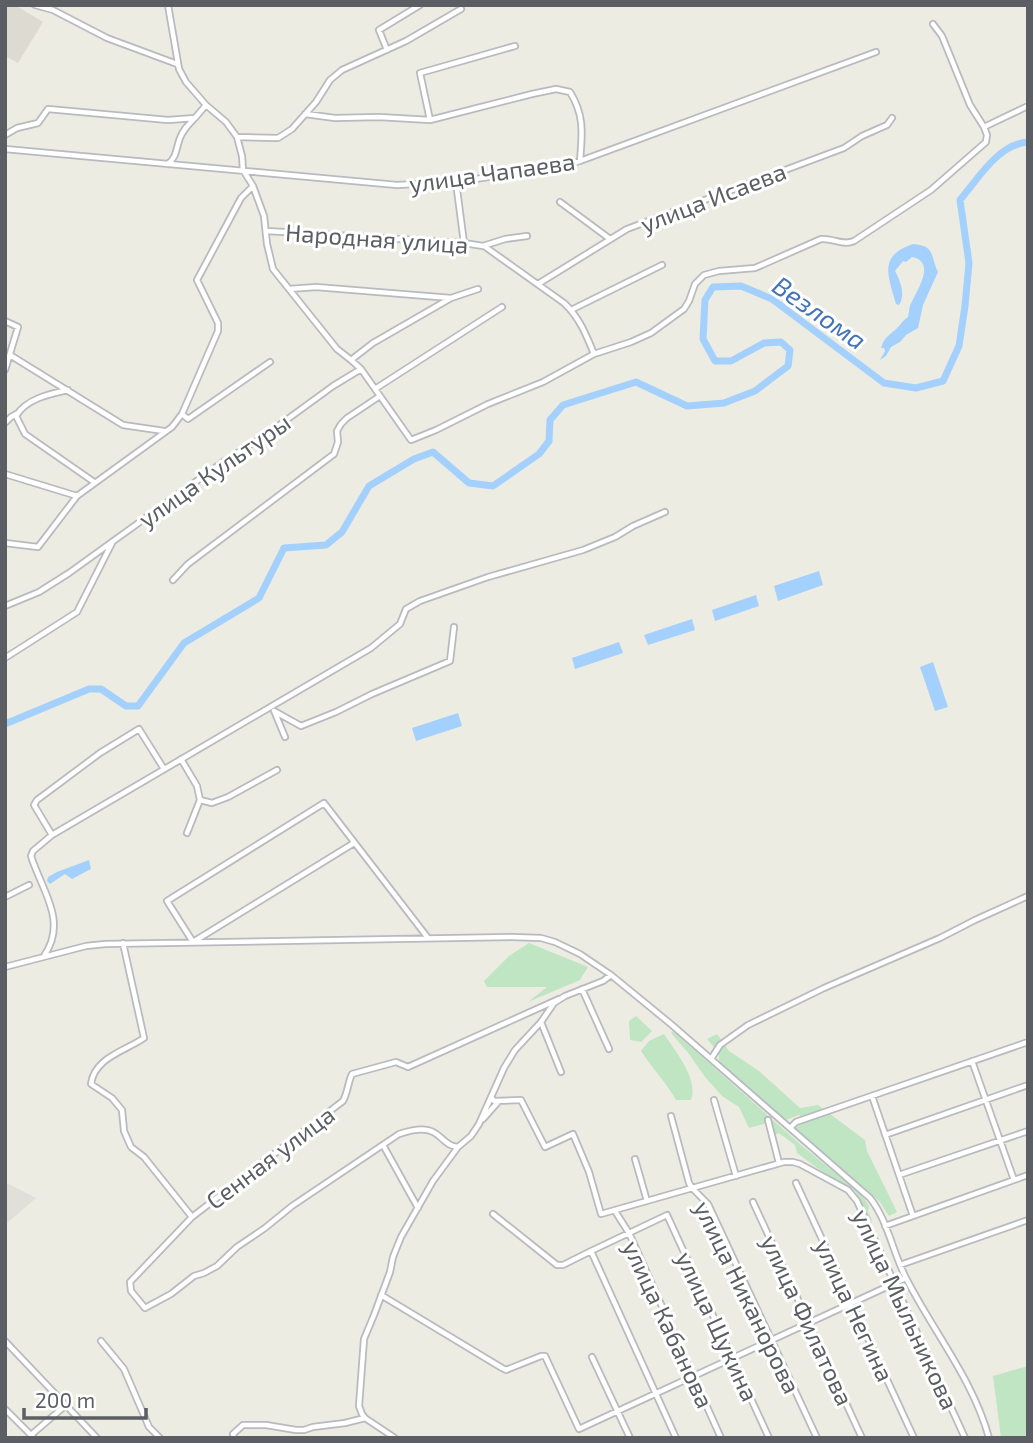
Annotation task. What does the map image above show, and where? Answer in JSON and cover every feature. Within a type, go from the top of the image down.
[{"type":"street","points":[[35,5],[54,8],[107,38],[177,64]]},
{"type":"street","points":[[168,5],[177,64],[186,82],[206,105],[226,122],[237,137],[243,170],[253,186],[264,216],[273,269],[337,349],[361,369],[411,440],[543,382],[594,354],[631,342],[658,329],[684,309],[695,284],[704,275],[755,268],[821,239],[846,244],[931,190],[986,142],[987,135],[970,105],[942,36],[933,24]]},
{"type":"street","points":[[387,50],[379,30],[420,5]]},
{"type":"street","points":[[237,137],[278,138],[292,129],[316,102],[330,80],[342,70],[387,50],[461,9]]},
{"type":"street","points":[[430,120],[420,74],[515,46]]},
{"type":"street","name":"улица Чапаева","points":[[5,149],[397,185],[456,182],[580,161],[876,52]]},
{"type":"street","points":[[305,114],[335,118],[430,120],[556,89],[570,92],[575,100],[583,126],[580,161]]},
{"type":"street","points":[[168,164],[176,154],[179,138],[185,128],[206,105]]},
{"type":"street","points":[[984,127],[1028,106]]},
{"type":"street","points":[[5,135],[17,128],[38,123],[48,109],[168,120],[195,118]]},
{"type":"street","name":"улица Исаева","points":[[538,284],[627,229],[844,148],[862,135],[887,125],[892,118]]},
{"type":"street","points":[[456,182],[464,243]]},
{"type":"street","points":[[5,543],[38,547],[77,496],[172,426],[181,414],[218,331],[218,323],[197,280],[241,198],[253,186]]},
{"type":"street","points":[[560,202],[610,239]]},
{"type":"street","name":"Народная улица","points":[[267,231],[483,246],[527,236]]},
{"type":"street","points":[[483,246],[571,310],[582,324],[594,354]]},
{"type":"street","points":[[571,310],[662,265]]},
{"type":"street","points":[[288,289],[316,287],[451,298]]},
{"type":"street","points":[[351,360],[373,343],[451,298],[478,289]]},
{"type":"street","points":[[375,388],[502,307]]},
{"type":"street","points":[[5,321],[18,327],[5,370]]},
{"type":"street","points":[[10,355],[122,425],[165,431]]},
{"type":"street","points":[[181,414],[188,419],[270,362]]},
{"type":"street","name":"улица Культуры","points":[[5,606],[39,592],[69,573],[223,462],[361,369]]},
{"type":"street","points":[[5,423],[20,409],[38,398],[68,390]]},
{"type":"street","points":[[173,580],[188,564],[334,454],[338,442],[337,431],[341,424],[380,396]]},
{"type":"street","points":[[18,413],[16,416],[26,434],[94,482]]},
{"type":"street","points":[[5,474],[77,496]]},
{"type":"street","points":[[43,957],[52,943],[54,926],[49,901],[31,856],[33,851],[52,835],[272,709],[371,648],[400,624],[406,609],[420,601],[488,577],[583,550],[665,512]]},
{"type":"street","points":[[5,658],[77,612],[112,542]]},
{"type":"street","points":[[272,709],[301,726],[337,712],[450,661],[454,627]]},
{"type":"street","points":[[272,709],[285,737]]},
{"type":"street","points":[[52,835],[34,805],[37,800],[100,753],[139,729],[164,769]]},
{"type":"street","points":[[181,759],[197,786],[200,800],[187,833]]},
{"type":"street","points":[[200,800],[212,803],[228,797],[277,770]]},
{"type":"street","points":[[354,843],[193,943],[167,901],[324,803],[428,939]]},
{"type":"street","points":[[5,897],[29,885]]},
{"type":"street","points":[[711,1059],[720,1045],[748,1025],[1028,896]]},
{"type":"street","points":[[5,967],[94,945],[124,943],[512,936],[541,938],[570,948],[611,975],[870,1198],[885,1226],[906,1279],[971,1393],[989,1438]]},
{"type":"street","points":[[124,943],[144,1038],[108,1056],[92,1075],[91,1084],[112,1098],[122,1110],[124,1131],[131,1147],[144,1157],[192,1217]]},
{"type":"street","points":[[479,1124],[515,1050],[541,1022],[554,1003],[611,975]]},
{"type":"street","points":[[582,989],[609,1049]]},
{"type":"street","name":"Сенная улица","points":[[383,1144],[292,1206],[237,1247],[217,1266],[194,1276],[171,1294],[145,1308],[131,1291],[130,1282],[192,1217],[339,1106],[348,1091],[352,1074],[396,1062],[408,1067],[559,999]]},
{"type":"street","points":[[541,1022],[561,1072]]},
{"type":"street","points":[[790,1128],[796,1122],[1028,1042]]},
{"type":"street","points":[[972,1061],[1014,1180]]},
{"type":"street","points":[[885,1135],[1028,1085]]},
{"type":"street","points":[[872,1096],[913,1216]]},
{"type":"street","points":[[491,1097],[494,1101],[521,1100],[545,1147],[573,1134],[589,1172],[601,1214],[779,1163],[768,1120]]},
{"type":"street","points":[[714,1100],[736,1176]]},
{"type":"street","points":[[395,1438],[365,1418],[359,1406],[363,1342],[390,1272],[393,1257],[433,1181],[498,1101]]},
{"type":"street","name":"улица Никанорова","points":[[671,1116],[692,1188],[707,1202],[817,1438]]},
{"type":"street","points":[[418,1208],[383,1144],[398,1133],[426,1130],[433,1132],[450,1146],[458,1147]]},
{"type":"street","points":[[899,1175],[1028,1131]]},
{"type":"street","points":[[635,1159],[647,1201]]},
{"type":"street","name":"улица Мыльникова","points":[[779,1163],[796,1163],[853,1195],[965,1438]]},
{"type":"street","points":[[885,1226],[1028,1175]]},
{"type":"street","name":"улица Негина","points":[[796,1183],[914,1438]]},
{"type":"street","name":"улица Филатова","points":[[753,1202],[862,1438]]},
{"type":"street","name":"улица Кабанова","points":[[615,1211],[629,1233],[721,1438]]},
{"type":"street","points":[[494,1214],[557,1265],[564,1265],[629,1233]]},
{"type":"street","name":"улица Щукина","points":[[629,1233],[667,1215],[769,1438]]},
{"type":"street","points":[[899,1265],[1028,1220]]},
{"type":"street","points":[[591,1251],[676,1438]]},
{"type":"street","points":[[381,1295],[506,1370],[545,1356],[579,1429],[906,1279]]},
{"type":"street","points":[[5,1341],[97,1438]]},
{"type":"street","points":[[102,1342],[124,1369],[149,1427],[160,1438]]},
{"type":"street","points":[[593,1357],[630,1438]]},
{"type":"street","points":[[5,1409],[32,1437],[66,1405]]},
{"type":"street","points":[[234,1438],[233,1434],[243,1425],[296,1430],[365,1418]]},
{"type":"shaded area","points":[[5,5],[15,5],[43,22],[18,63],[5,56]]},
{"type":"shaded area","points":[[5,1182],[36,1198],[5,1225]]},
{"type":"green space","points":[[529,943],[588,967],[580,980],[528,1002],[547,987],[487,987],[484,981],[509,956]]},
{"type":"green space","points":[[636,1016],[652,1031],[641,1042],[630,1040],[629,1021]]},
{"type":"green space","points":[[673,1031],[801,1145],[862,1195],[869,1206],[872,1220],[869,1222],[856,1192],[797,1153],[795,1145],[779,1133],[775,1135],[767,1123],[749,1128],[739,1107],[722,1096],[705,1077],[671,1033]]},
{"type":"green space","points":[[664,1034],[689,1074],[693,1092],[691,1100],[676,1100],[641,1051],[649,1041]]},
{"type":"green space","points":[[717,1034],[729,1051],[759,1071],[800,1108],[818,1105],[865,1140],[867,1151],[897,1212],[889,1216],[880,1202],[795,1128],[807,1121],[799,1115],[786,1120],[719,1063],[719,1053],[707,1039]]},
{"type":"green space","points":[[1028,1366],[1028,1438],[1001,1438],[993,1376]]},
{"type":"water","points":[[913,244],[929,250],[938,272],[923,305],[918,328],[891,347],[880,360],[885,351],[881,348],[883,342],[908,317],[923,278],[923,265],[920,260],[912,257],[906,262],[903,261],[895,271],[902,292],[899,305],[896,304],[888,268],[894,254]]},
{"type":"water","points":[[819,571],[823,585],[778,601],[774,586]]},
{"type":"water","points":[[756,595],[759,606],[715,621],[712,610]]},
{"type":"water","points":[[692,619],[695,630],[648,645],[644,635]]},
{"type":"water","points":[[619,642],[623,653],[575,669],[572,658]]},
{"type":"water","points":[[933,662],[948,707],[935,711],[920,667]]},
{"type":"water","points":[[458,713],[462,726],[416,741],[412,728]]},
{"type":"water","points":[[89,860],[91,869],[72,879],[65,874],[50,884],[47,881],[48,877],[57,872]]},
{"type":"waterway","name":"Везлома","points":[[5,724],[89,689],[101,689],[126,706],[138,706],[184,643],[259,598],[284,548],[326,545],[342,532],[369,486],[414,459],[433,452],[469,483],[493,486],[539,454],[549,441],[550,420],[563,405],[636,382],[687,406],[724,403],[755,391],[788,366],[790,350],[781,342],[764,343],[731,361],[715,361],[703,339],[705,300],[713,287],[741,286],[772,299],[884,383],[916,388],[943,381],[959,346],[965,306],[969,263],[960,200],[998,156],[1017,144],[1028,142]]}]
